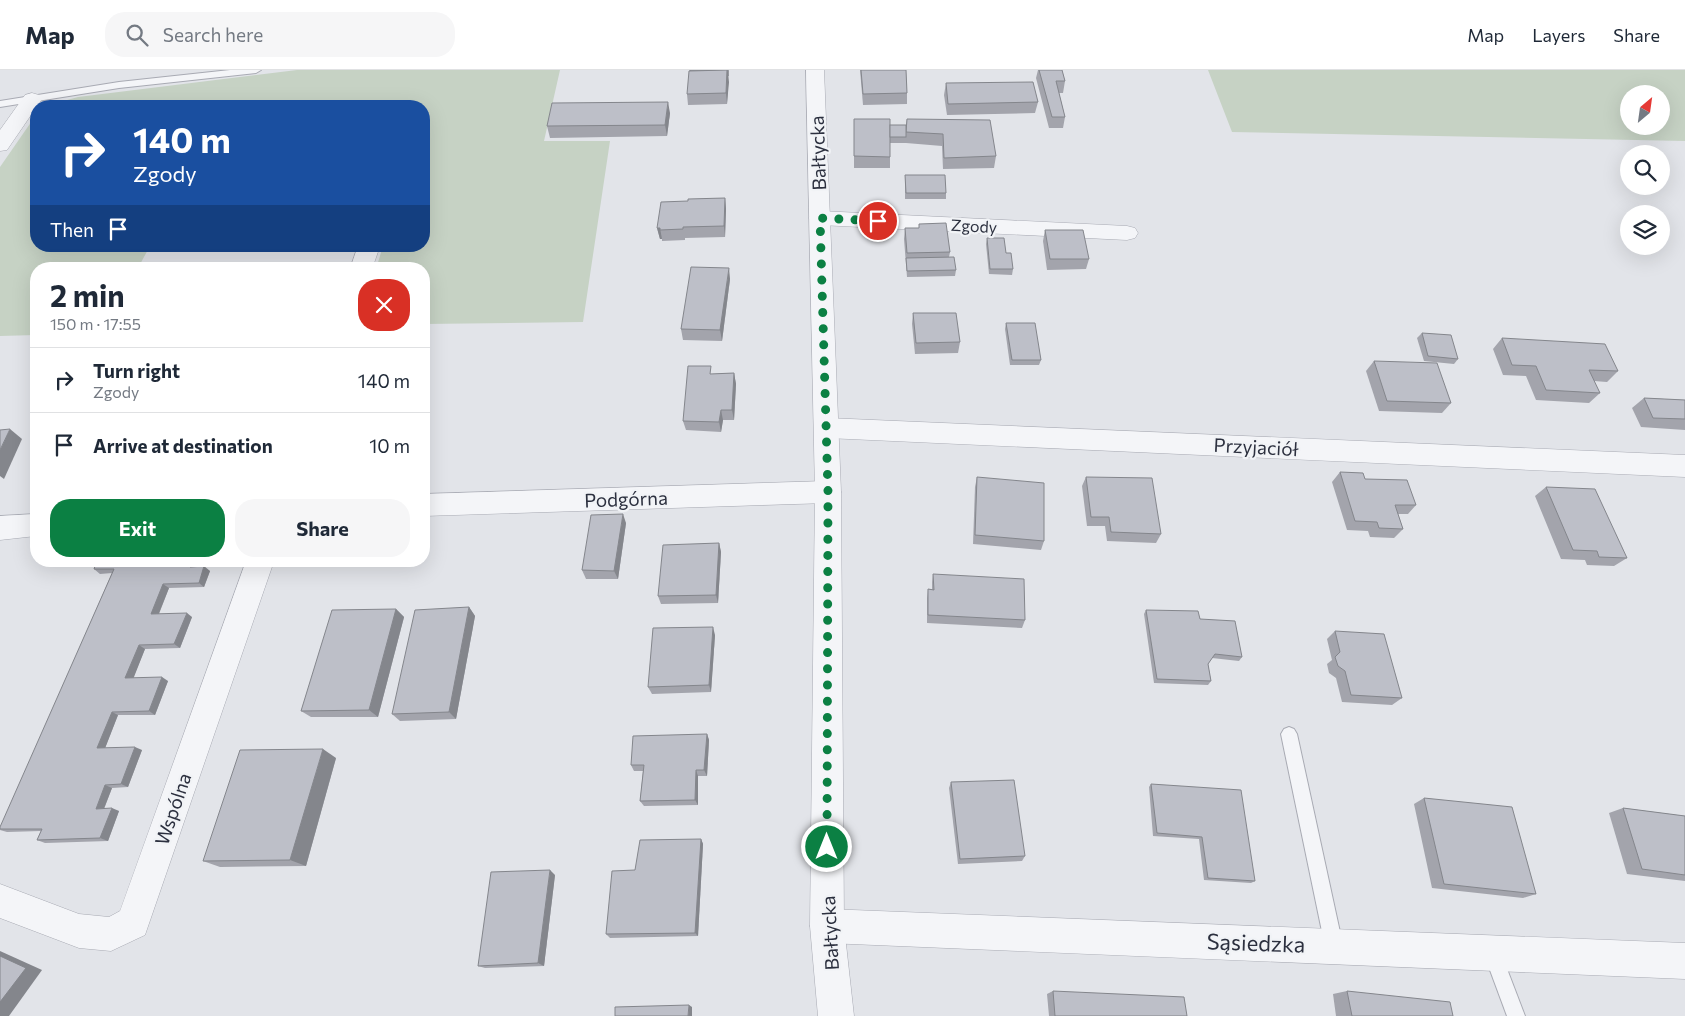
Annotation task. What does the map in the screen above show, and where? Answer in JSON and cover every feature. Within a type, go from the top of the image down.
[{"type":"street","name":"Bałtycka","points":[[815,70],[828,492],[827,926],[836,1016]]},
{"type":"street","points":[[0,145],[30,102]]},
{"type":"street","name":"Zgody","points":[[820,218],[1127,234]]},
{"type":"street","name":"Przyjaciół","points":[[827,428],[1685,466]]},
{"type":"street","name":"Podgórna","points":[[430,505],[828,492]]},
{"type":"street","points":[[0,528],[30,526]]},
{"type":"street","name":"Wspólna","points":[[0,901],[79,931],[111,934],[133,923],[258,567]]},
{"type":"street","name":"Sąsiedzka","points":[[827,926],[1685,961]]},
{"type":"lane","points":[[0,104],[119,86],[256,70]]},
{"type":"lane","points":[[1289,734],[1334,946]]},
{"type":"lane","points":[[1493,953],[1516,1016]]},
{"type":"green space","points":[[297,70],[560,70],[544,141],[610,141],[583,322],[430,324],[430,262],[378,262],[381,252],[430,252],[430,100],[67,100],[78,97]]},
{"type":"green space","points":[[1208,70],[1685,70],[1685,141],[1232,132]]},
{"type":"green space","points":[[30,124],[30,252],[147,252],[141,262],[30,262],[30,335],[0,336],[0,167]]},
{"type":"building","points":[[690,70],[727,70],[690,71]]},
{"type":"building","points":[[727,70],[726,93],[687,94],[689,71]]},
{"type":"building","points":[[861,70],[906,70],[907,93],[863,94]]},
{"type":"building","points":[[1039,70],[1062,70],[1065,81],[1056,81],[1065,117],[1052,117]]},
{"type":"building","points":[[1033,82],[1038,102],[948,104],[946,83]]},
{"type":"building","points":[[668,102],[665,125],[547,126],[552,103]]},
{"type":"building","points":[[854,119],[890,119],[890,157],[854,156]]},
{"type":"building","points":[[907,119],[990,120],[996,156],[944,158],[943,134],[906,132]]},
{"type":"building","points":[[890,125],[906,125],[906,137],[890,137]]},
{"type":"building","points":[[905,175],[945,175],[946,193],[906,193]]},
{"type":"building","points":[[725,198],[724,226],[683,227],[683,229],[660,230],[660,228],[657,228],[661,202]]},
{"type":"building","points":[[946,223],[950,252],[907,253],[905,228],[919,228],[919,224]]},
{"type":"building","points":[[1045,230],[1083,230],[1089,259],[1050,259]]},
{"type":"building","points":[[987,238],[1004,238],[1006,253],[1011,253],[1013,269],[990,269]]},
{"type":"building","points":[[954,257],[956,270],[907,271],[906,258]]},
{"type":"building","points":[[691,267],[729,268],[720,330],[681,329]]},
{"type":"building","points":[[913,313],[956,313],[960,342],[916,343]]},
{"type":"building","points":[[1006,323],[1035,323],[1041,360],[1012,360]]},
{"type":"building","points":[[1422,333],[1451,335],[1458,359],[1428,356]]},
{"type":"building","points":[[1502,338],[1605,344],[1618,371],[1589,370],[1600,393],[1546,390],[1536,366],[1512,365]]},
{"type":"building","points":[[1374,361],[1437,363],[1451,403],[1387,401]]},
{"type":"building","points":[[688,366],[711,366],[710,374],[734,373],[732,410],[721,410],[719,422],[683,421]]},
{"type":"building","points":[[1644,398],[1685,400],[1685,419],[1653,418]]},
{"type":"building","points":[[10,429],[0,450],[0,430]]},
{"type":"building","points":[[1340,472],[1363,473],[1365,479],[1407,480],[1416,505],[1395,505],[1403,529],[1379,528],[1377,522],[1355,521]]},
{"type":"building","points":[[977,477],[1044,483],[1044,541],[975,535]]},
{"type":"building","points":[[1086,477],[1152,478],[1161,534],[1111,532],[1109,517],[1091,517]]},
{"type":"building","points":[[1546,487],[1595,489],[1627,558],[1599,557],[1597,551],[1573,550]]},
{"type":"building","points":[[623,514],[614,571],[582,570],[591,515]]},
{"type":"building","points":[[719,543],[716,595],[658,596],[663,545]]},
{"type":"building","points":[[95,567],[204,567],[199,583],[163,584],[151,614],[187,613],[174,644],[139,645],[125,678],[162,677],[149,711],[112,712],[97,748],[135,747],[121,784],[105,785],[96,809],[112,808],[100,838],[37,840],[42,829],[0,829],[0,827],[114,569],[94,569]]},
{"type":"building","points":[[933,574],[1024,579],[1025,620],[928,615],[928,589],[934,590]]},
{"type":"building","points":[[469,607],[449,712],[392,714],[415,610]]},
{"type":"building","points":[[396,609],[369,710],[301,711],[332,610]]},
{"type":"building","points":[[1146,610],[1198,611],[1200,619],[1235,621],[1242,657],[1215,654],[1208,664],[1211,681],[1157,679]]},
{"type":"building","points":[[713,627],[709,685],[648,687],[653,628]]},
{"type":"building","points":[[1335,631],[1384,634],[1402,698],[1351,695],[1345,671],[1338,666],[1335,657],[1340,652]]},
{"type":"building","points":[[707,734],[704,770],[696,770],[695,800],[640,801],[644,765],[631,765],[633,736]]},
{"type":"building","points":[[323,749],[290,860],[203,861],[240,750]]},
{"type":"building","points":[[1014,780],[1025,856],[960,859],[951,782]]},
{"type":"building","points":[[1151,784],[1241,790],[1255,881],[1208,878],[1202,837],[1157,833]]},
{"type":"building","points":[[1424,798],[1512,807],[1536,894],[1444,884]]},
{"type":"building","points":[[1623,808],[1685,816],[1685,875],[1642,869]]},
{"type":"building","points":[[701,839],[695,933],[606,934],[612,871],[635,870],[640,840]]},
{"type":"building","points":[[550,870],[538,963],[478,966],[491,872]]},
{"type":"building","points":[[0,956],[26,968],[0,1002]]},
{"type":"building","points":[[1053,991],[1184,997],[1187,1016],[1055,1016]]},
{"type":"building","points":[[1347,991],[1450,1002],[1453,1016],[1352,1016]]},
{"type":"building","points":[[689,1005],[688,1016],[615,1016],[615,1007]]},
{"type":"route","points":[[827,847],[828,492],[820,218],[878,221]]}]
